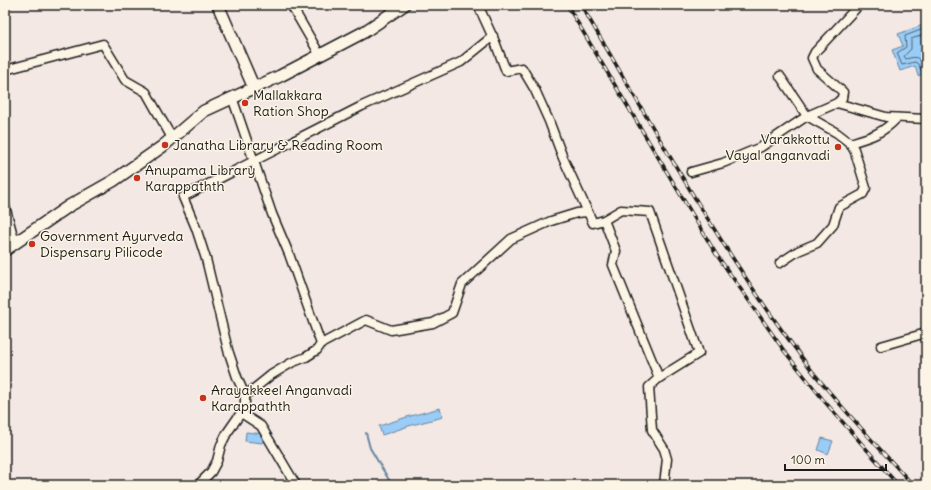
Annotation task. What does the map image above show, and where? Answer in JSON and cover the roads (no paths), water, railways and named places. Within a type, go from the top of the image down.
[{"type":"street","points":[[218,5],[254,88]]},
{"type":"street","points":[[291,5],[319,55]]},
{"type":"street","points":[[5,250],[69,206],[113,181],[172,138],[204,111],[280,76],[364,32],[404,5]]},
{"type":"street","points":[[478,5],[493,36],[506,71],[522,68],[535,90],[563,158],[593,223],[604,220],[621,210],[650,212],[699,353],[659,378],[649,387],[652,430],[664,449],[667,459],[664,485]]},
{"type":"street","points":[[691,172],[723,163],[761,147],[807,116],[837,102],[842,98],[843,92],[817,69],[812,58],[815,52],[859,5]]},
{"type":"street","points":[[198,485],[211,472],[217,461],[221,445],[227,433],[241,413],[245,402],[245,396],[236,377],[228,350],[206,259],[196,228],[183,197],[362,106],[461,62],[493,36]]},
{"type":"street","points":[[5,70],[103,44],[125,80],[146,92],[172,138]]},
{"type":"street","points":[[780,76],[807,116],[837,133],[850,143],[854,150],[866,188],[863,194],[840,207],[833,225],[817,243],[798,251],[780,263]]},
{"type":"street","points":[[232,97],[255,160],[272,214],[289,254],[320,344]]},
{"type":"street","points":[[837,102],[886,117],[926,119]]},
{"type":"street","points":[[850,143],[870,137],[887,129],[897,118]]},
{"type":"street","points":[[5,206],[14,244]]},
{"type":"street","points":[[245,396],[271,375],[317,350],[320,344],[366,320],[392,330],[433,323],[452,313],[462,284],[511,239],[551,221],[577,213],[588,212]]},
{"type":"street","points":[[604,220],[616,251],[613,265],[659,378]]},
{"type":"street","points":[[881,346],[926,333]]},
{"type":"street","points":[[241,413],[261,426],[296,485]]},
{"type":"water","points":[[926,24],[926,78],[924,73],[918,76],[915,66],[900,71],[892,50],[903,46],[898,34]]},
{"type":"water","points":[[440,408],[443,417],[382,435],[379,426]]},
{"type":"water","points":[[246,432],[264,434],[262,443],[245,441]]},
{"type":"water","points":[[822,438],[833,441],[828,454],[818,450]]},
{"type":"waterway","points":[[366,433],[370,448],[392,485]]},
{"type":"railway","points":[[567,5],[716,254],[785,352],[825,402],[898,485]]},
{"type":"railway","points":[[581,5],[663,146],[750,284],[825,387],[913,485]]},
{"type":"place","name":"Mallakkara Ration Shop","points":[[245,103]]},
{"type":"place","name":"Janatha Library & Reading Room","points":[[165,145]]},
{"type":"place","name":"Varakkottu Vayal anganvadi","points":[[838,147]]},
{"type":"place","name":"Anupama Library Karappathth","points":[[137,178]]},
{"type":"place","name":"Government Ayurveda Dispensary Pilicode","points":[[32,244]]},
{"type":"place","name":"Arayakkeel Anganvadi Karappathth","points":[[203,398]]}]
